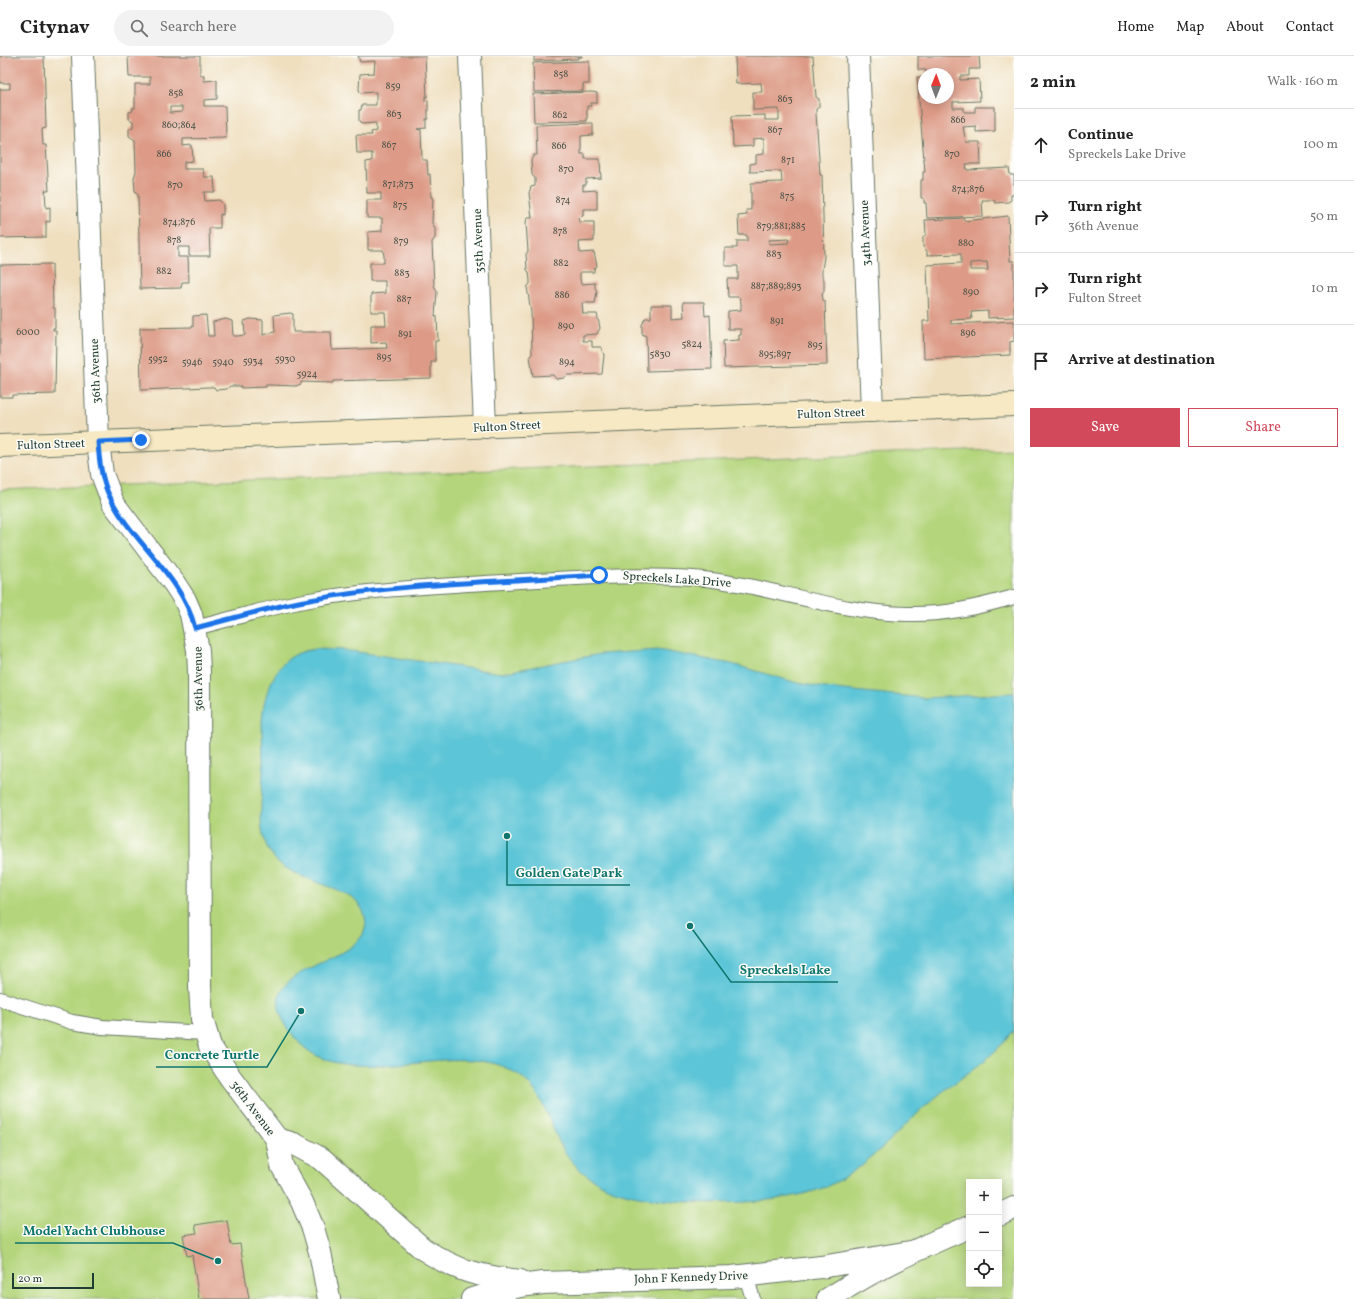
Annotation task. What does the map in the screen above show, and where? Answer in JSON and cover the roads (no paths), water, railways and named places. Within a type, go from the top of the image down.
[{"type":"main road","name":"Fulton Street","points":[[0,446],[1014,405]]},
{"type":"street","name":"36th Avenue","points":[[83,56],[98,442],[102,474],[113,503],[185,600],[195,628],[198,650],[200,987],[205,1033],[210,1046],[230,1077],[277,1139],[282,1166],[302,1202],[313,1228],[320,1252],[329,1299]]},
{"type":"street","name":"35th Avenue","points":[[470,56],[485,426]]},
{"type":"street","name":"34th Avenue","points":[[858,56],[872,411]]},
{"type":"street","name":"36th Avenue","points":[[277,1139],[294,1144],[322,1159],[423,1249],[459,1270],[480,1276],[521,1281],[567,1281]]},
{"type":"street","points":[[1002,1213],[1014,1208]]},
{"type":"street","name":"John F Kennedy Drive","points":[[828,1299],[910,1252],[966,1228]]},
{"type":"street","name":"John F Kennedy Drive","points":[[472,1299],[520,1286],[567,1281],[691,1279],[746,1276],[821,1267],[910,1252]]},
{"type":"lane","name":"Spreckels Lake Drive","points":[[195,628],[263,610],[342,595],[428,587],[599,575],[673,577],[730,582],[868,611],[907,614],[944,613],[980,607],[1014,597]]},
{"type":"lane","points":[[0,999],[72,1022],[102,1027],[205,1033]]},
{"type":"lane","points":[[746,1276],[753,1299]]},
{"type":"water","points":[[316,649],[344,650],[501,673],[600,654],[658,650],[732,664],[794,682],[825,688],[924,698],[1014,693],[1014,1030],[987,1058],[936,1097],[876,1153],[863,1164],[836,1182],[815,1191],[788,1197],[726,1203],[662,1200],[612,1189],[597,1182],[583,1172],[570,1159],[560,1144],[539,1097],[529,1084],[515,1072],[495,1064],[471,1060],[445,1060],[389,1065],[362,1065],[337,1063],[314,1055],[296,1039],[280,1012],[281,992],[293,978],[354,945],[365,930],[363,911],[356,902],[346,894],[292,872],[280,864],[271,854],[263,836],[261,804],[263,773],[262,721],[263,709],[270,685],[284,662],[299,653]]},
{"type":"place","name":"Golden Gate Park","points":[[507,836]]},
{"type":"place","name":"Spreckels Lake","points":[[690,926]]},
{"type":"place","name":"Concrete Turtle","points":[[301,1011]]},
{"type":"place","name":"Model Yacht Clubhouse","points":[[218,1261]]}]
